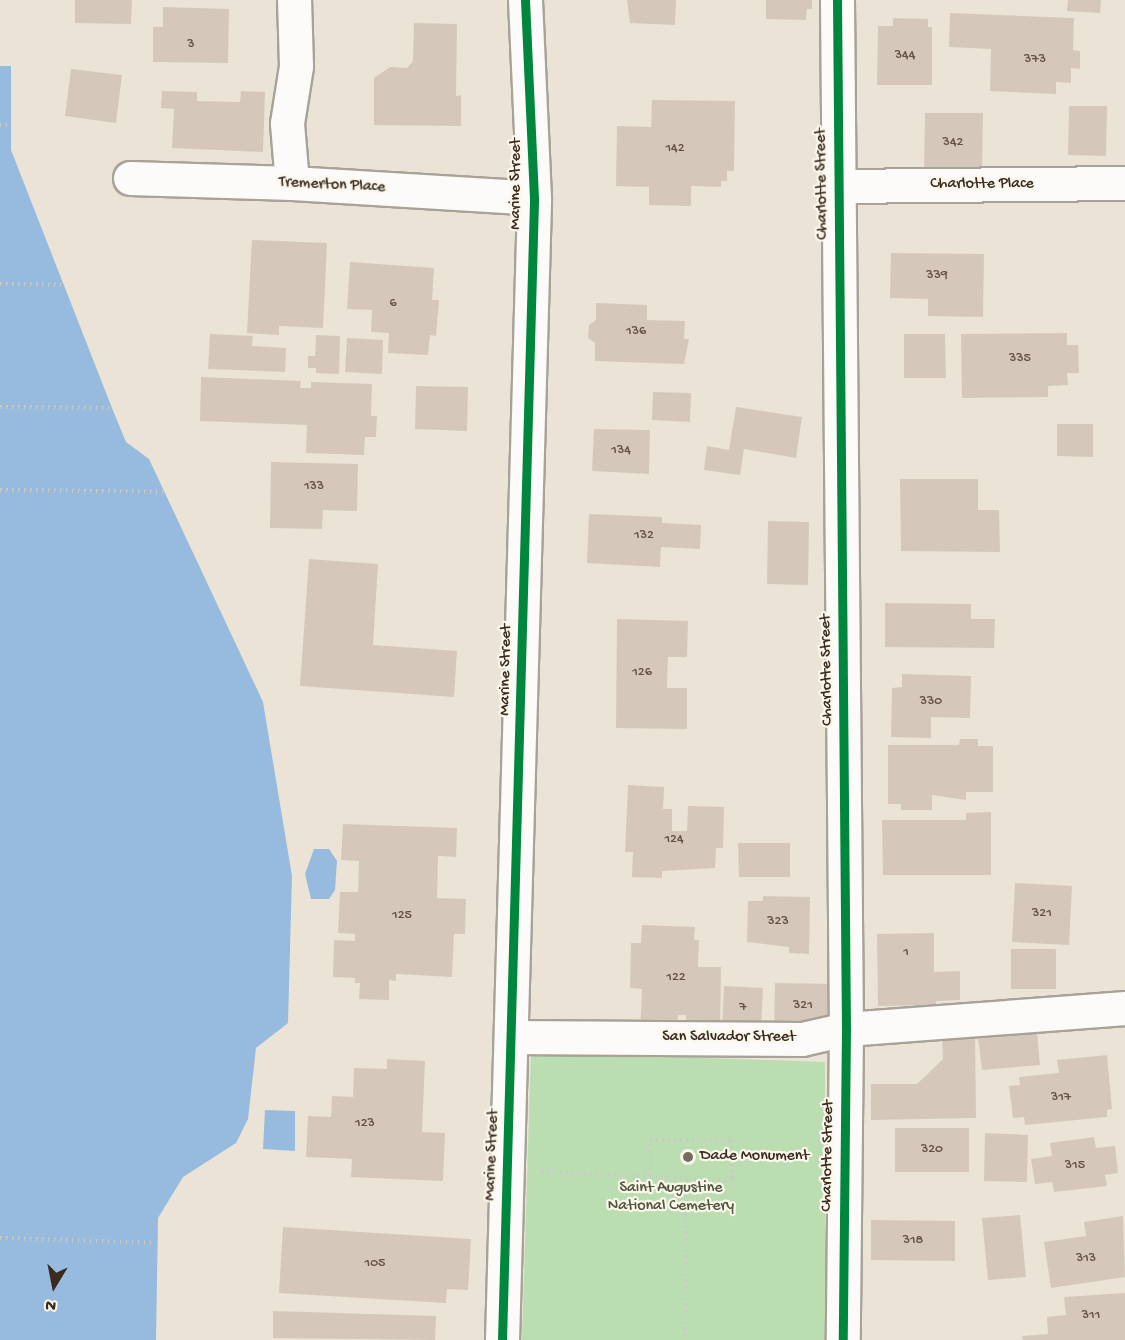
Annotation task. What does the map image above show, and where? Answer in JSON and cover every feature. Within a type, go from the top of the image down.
[{"type":"street","points":[[292,183],[287,123],[296,66],[294,0]]},
{"type":"street","name":"Marine Street","points":[[502,1340],[534,198],[525,0]]},
{"type":"street","name":"Charlotte Street","points":[[837,0],[846,1029],[843,1340]]},
{"type":"street","name":"Tremerton Place","points":[[130,178],[292,183],[534,198]]},
{"type":"street","name":"Charlotte Place","points":[[838,186],[1125,183]]},
{"type":"street","name":"San Salvador Street","points":[[512,1037],[802,1039],[846,1029],[1125,1008]]},
{"type":"path","points":[[0,125],[11,125]]},
{"type":"path","points":[[0,284],[64,285]]},
{"type":"path","points":[[0,407],[112,408]]},
{"type":"path","points":[[0,490],[164,492]]},
{"type":"path","points":[[508,1171],[732,1180],[732,1140],[650,1140],[649,1176]]},
{"type":"path","points":[[685,1340],[686,1178]]},
{"type":"path","points":[[0,1238],[156,1243]]},
{"type":"green space","name":"Saint Augustine National Cemetery","points":[[531,1052],[825,1062],[826,1340],[522,1340]]},
{"type":"water","points":[[0,66],[11,66],[11,150],[126,442],[149,459],[263,702],[292,876],[288,1023],[256,1048],[248,1119],[236,1143],[183,1177],[158,1218],[156,1340],[0,1340]]},
{"type":"water","points":[[314,849],[329,849],[337,861],[335,890],[329,899],[311,899],[305,874]]},
{"type":"water","points":[[265,1110],[295,1111],[295,1151],[263,1149]]},
{"type":"building","points":[[75,0],[132,0],[131,24],[75,23]]},
{"type":"building","points":[[627,0],[676,0],[675,25],[630,23]]},
{"type":"building","points":[[766,0],[812,0],[812,9],[807,9],[806,20],[766,19]]},
{"type":"building","points":[[1068,0],[1101,0],[1100,13],[1067,11]]},
{"type":"building","points":[[163,7],[229,9],[228,63],[153,62],[153,27],[163,27]]},
{"type":"building","points":[[950,13],[1074,18],[1073,50],[1080,51],[1080,69],[1071,68],[1071,83],[1056,82],[1056,94],[990,91],[991,49],[949,47]]},
{"type":"building","points":[[893,18],[928,19],[928,27],[932,27],[932,85],[877,85],[878,26],[893,26]]},
{"type":"building","points":[[414,23],[457,24],[456,96],[461,95],[461,126],[374,125],[374,78],[390,67],[407,68],[413,61]]},
{"type":"building","points":[[71,69],[122,75],[116,123],[65,116]]},
{"type":"building","points":[[162,91],[197,92],[197,101],[240,102],[241,91],[265,92],[263,152],[172,148],[174,109],[161,108]]},
{"type":"building","points":[[652,100],[735,101],[734,171],[727,171],[727,181],[721,181],[721,187],[691,186],[691,206],[649,205],[649,187],[616,186],[617,126],[651,127]]},
{"type":"building","points":[[1069,106],[1107,106],[1106,156],[1068,155]]},
{"type":"building","points":[[925,113],[983,113],[982,173],[924,172]]},
{"type":"building","points":[[252,240],[327,243],[323,328],[279,326],[279,335],[247,333]]},
{"type":"building","points":[[891,253],[984,254],[983,317],[928,316],[928,299],[890,298]]},
{"type":"building","points":[[350,262],[434,268],[432,300],[439,300],[436,336],[430,335],[428,355],[388,353],[389,333],[371,332],[372,310],[347,309]]},
{"type":"building","points":[[596,303],[647,305],[647,320],[685,321],[684,339],[689,339],[684,364],[595,361],[595,343],[588,338],[589,325],[596,320]]},
{"type":"building","points":[[1067,333],[1067,345],[1078,345],[1079,373],[1067,373],[1068,385],[1048,386],[1048,397],[962,398],[961,334]]},
{"type":"building","points":[[210,334],[253,336],[252,346],[286,348],[285,372],[208,369]]},
{"type":"building","points":[[904,334],[945,334],[946,378],[904,378]]},
{"type":"building","points":[[316,335],[340,336],[339,374],[316,373],[316,368],[308,368],[308,356],[315,356]]},
{"type":"building","points":[[347,338],[383,340],[382,374],[345,372]]},
{"type":"building","points":[[201,377],[301,381],[300,388],[311,388],[311,382],[372,384],[371,416],[377,416],[376,437],[365,437],[364,455],[306,453],[307,425],[200,421]]},
{"type":"building","points":[[416,386],[468,387],[467,431],[415,429]]},
{"type":"building","points":[[653,392],[691,393],[690,422],[652,420]]},
{"type":"building","points":[[736,407],[802,417],[796,458],[744,449],[740,475],[704,470],[707,446],[729,450]]},
{"type":"building","points":[[1057,424],[1093,424],[1093,457],[1057,456]]},
{"type":"building","points":[[594,429],[650,430],[649,474],[592,471]]},
{"type":"building","points":[[271,462],[358,464],[357,511],[323,510],[322,529],[270,528]]},
{"type":"building","points":[[900,479],[978,479],[978,510],[999,510],[1000,552],[901,551]]},
{"type":"building","points":[[589,514],[662,517],[662,523],[701,525],[700,549],[661,547],[660,567],[587,563]]},
{"type":"building","points":[[768,521],[809,522],[808,585],[767,584]]},
{"type":"building","points":[[309,559],[378,564],[373,645],[457,651],[454,697],[300,686]]},
{"type":"building","points":[[885,603],[971,604],[971,619],[995,619],[994,648],[885,647]]},
{"type":"building","points":[[617,619],[688,621],[687,657],[668,657],[667,688],[687,688],[687,729],[616,728]]},
{"type":"building","points":[[902,674],[971,676],[970,718],[931,717],[931,738],[891,737],[892,688],[902,687]]},
{"type":"building","points":[[960,739],[978,739],[978,746],[993,746],[993,792],[966,792],[966,800],[932,795],[932,810],[901,810],[901,804],[888,804],[888,745],[959,745]]},
{"type":"building","points":[[628,785],[664,787],[663,809],[672,809],[672,831],[687,831],[688,806],[724,807],[723,848],[716,848],[715,868],[662,871],[662,878],[632,877],[633,852],[625,852]]},
{"type":"building","points":[[991,812],[991,875],[883,875],[882,820],[966,820],[966,813]]},
{"type":"building","points":[[343,824],[457,828],[456,857],[438,856],[437,898],[466,899],[465,934],[454,934],[452,977],[396,974],[396,981],[389,980],[389,1000],[359,999],[360,983],[355,983],[355,978],[333,977],[334,940],[355,941],[355,934],[338,933],[340,892],[358,892],[359,861],[341,860]]},
{"type":"building","points":[[738,843],[790,843],[790,877],[739,877]]},
{"type":"building","points":[[1015,883],[1072,886],[1069,945],[1012,942]]},
{"type":"building","points":[[763,896],[810,897],[809,954],[789,953],[789,947],[747,942],[748,901],[763,901]]},
{"type":"building","points":[[642,925],[695,927],[694,940],[699,940],[698,967],[721,967],[720,1036],[685,1034],[686,1015],[678,1015],[677,1034],[640,1033],[642,989],[630,988],[631,943],[641,943]]},
{"type":"building","points":[[934,933],[934,972],[960,971],[960,1000],[936,1001],[936,1005],[878,1006],[877,934]]},
{"type":"building","points":[[1011,949],[1056,949],[1056,989],[1011,989]]},
{"type":"building","points":[[775,983],[832,984],[831,1028],[774,1033]]},
{"type":"building","points":[[724,986],[763,988],[761,1030],[722,1030]]},
{"type":"building","points":[[942,1033],[975,1033],[976,1118],[871,1120],[871,1084],[917,1084],[943,1059]]},
{"type":"building","points":[[1037,1033],[1040,1065],[982,1070],[978,1038]]},
{"type":"building","points":[[1107,1055],[1112,1109],[1107,1110],[1107,1117],[1025,1125],[1024,1117],[1013,1118],[1009,1086],[1020,1085],[1019,1077],[1059,1073],[1057,1060]]},
{"type":"building","points":[[387,1059],[425,1061],[422,1132],[445,1133],[443,1181],[351,1177],[352,1159],[306,1157],[308,1116],[331,1117],[332,1096],[353,1097],[354,1068],[387,1069]]},
{"type":"building","points":[[895,1128],[969,1128],[969,1172],[895,1172]]},
{"type":"building","points":[[985,1133],[1028,1135],[1027,1182],[984,1181]]},
{"type":"building","points":[[1094,1137],[1096,1148],[1115,1146],[1118,1173],[1105,1175],[1107,1186],[1054,1192],[1052,1182],[1035,1184],[1031,1159],[1052,1156],[1050,1143]]},
{"type":"building","points":[[1020,1215],[1026,1277],[988,1280],[982,1218]]},
{"type":"building","points":[[1123,1216],[1125,1277],[1051,1288],[1044,1242],[1086,1236],[1084,1222]]},
{"type":"building","points":[[871,1220],[955,1221],[955,1261],[871,1260]]},
{"type":"building","points":[[283,1227],[471,1239],[468,1290],[447,1289],[446,1303],[279,1293]]},
{"type":"building","points":[[1125,1293],[1125,1340],[1023,1340],[1022,1336],[1048,1334],[1047,1317],[1066,1315],[1064,1297]]},
{"type":"building","points":[[273,1311],[436,1316],[435,1340],[273,1338]]},
{"type":"cycle path","points":[[502,1340],[534,198],[525,0]]},
{"type":"cycle path","points":[[837,0],[846,1029],[843,1340]]},
{"type":"place","name":"Dade Monument","points":[[688,1157]]}]
